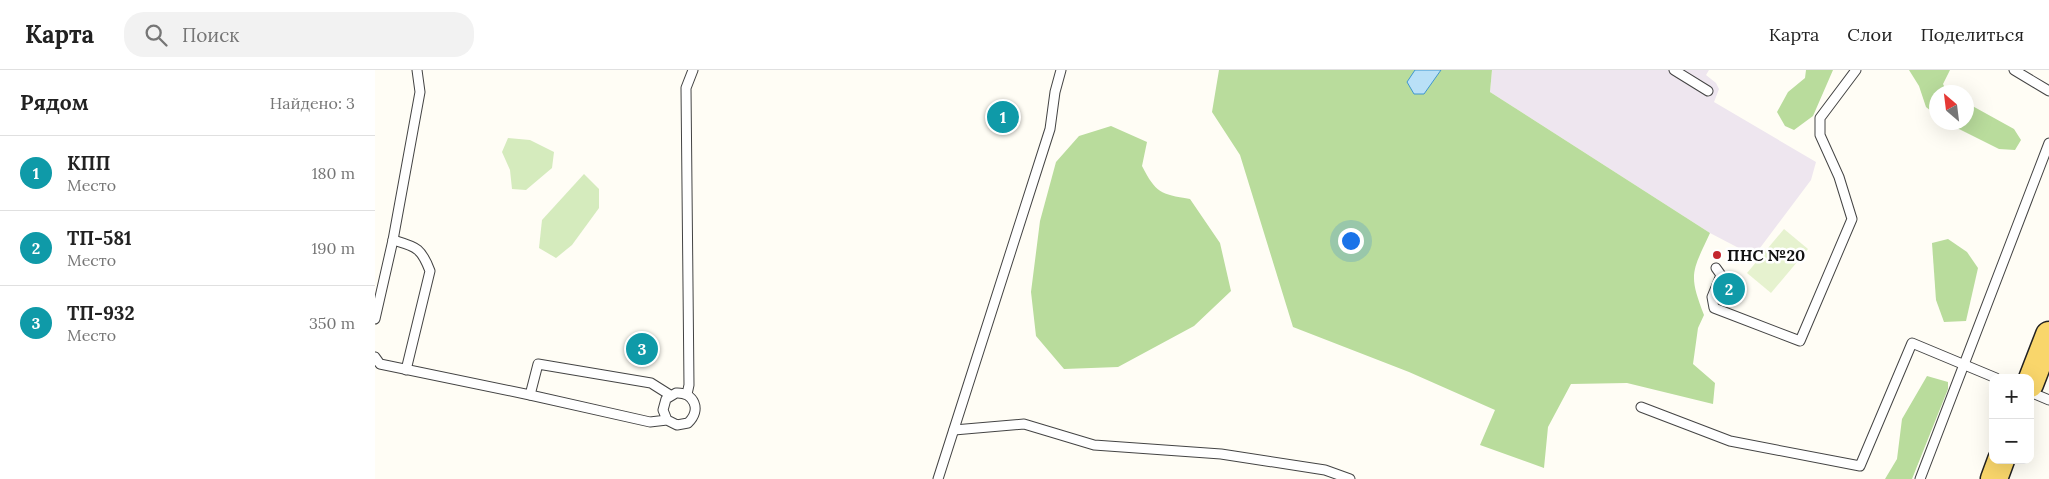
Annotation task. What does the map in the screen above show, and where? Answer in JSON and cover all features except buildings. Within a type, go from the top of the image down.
[{"type":"main road","points":[[2034,374],[2049,335]]},
{"type":"main road","points":[[1994,479],[2000,464]]},
{"type":"lane","points":[[375,319],[393,240],[420,92],[417,70]]},
{"type":"lane","points":[[687,394],[689,385],[686,88],[693,70]]},
{"type":"lane","points":[[939,479],[1050,129],[1055,92],[1061,70]]},
{"type":"lane","points":[[1674,70],[1708,91]]},
{"type":"lane","points":[[1716,268],[1721,275],[1711,297],[1714,308],[1800,341],[1853,219],[1839,177],[1819,135],[1820,118],[1856,70]]},
{"type":"lane","points":[[2014,70],[2049,91]]},
{"type":"lane","points":[[1921,479],[2049,143]]},
{"type":"lane","points":[[393,240],[414,246],[424,255],[430,271],[406,370]]},
{"type":"lane","points":[[1641,407],[1730,440],[1861,466],[1912,343],[1989,375]]},
{"type":"lane","points":[[375,357],[381,364],[406,370],[650,422],[667,420]]},
{"type":"lane","points":[[530,395],[538,364],[651,383],[670,395]]},
{"type":"lane","points":[[676,393],[687,394],[695,403],[695,414],[693,419],[677,426],[667,420],[663,404],[670,395],[676,393]]},
{"type":"lane","points":[[2034,394],[2049,400]]},
{"type":"lane","points":[[954,430],[1024,424],[1094,445],[1221,454],[1325,470],[1350,479]]},
{"type":"shaded area","points":[[1492,70],[1709,70],[1706,75],[1716,83],[1719,89],[1714,102],[1816,162],[1811,180],[1754,256],[1710,233],[1490,92]]},
{"type":"green space","points":[[1219,70],[1492,70],[1490,92],[1710,233],[1699,256],[1694,273],[1696,290],[1704,315],[1698,328],[1693,364],[1715,383],[1713,404],[1627,383],[1571,384],[1548,427],[1544,468],[1480,445],[1495,410],[1409,372],[1293,327],[1240,155],[1212,112]]},
{"type":"green space","points":[[1806,70],[1833,70],[1813,116],[1794,130],[1785,126],[1777,112],[1788,92],[1805,78]]},
{"type":"green space","points":[[1909,70],[1950,70],[1944,85],[1929,85],[1929,109],[1926,107],[1919,86]]},
{"type":"green space","points":[[1974,107],[2014,129],[2021,140],[2015,150],[1999,149],[1961,130],[1974,130]]},
{"type":"green space","points":[[1111,126],[1147,142],[1142,166],[1155,187],[1172,196],[1190,199],[1220,243],[1231,291],[1194,326],[1118,367],[1064,369],[1036,336],[1031,292],[1040,221],[1056,162],[1079,136]]},
{"type":"green space","points":[[508,138],[530,140],[554,152],[552,168],[526,190],[512,189],[510,170],[502,152]]},
{"type":"green space","points":[[584,174],[599,189],[599,208],[572,245],[556,258],[539,248],[542,220]]},
{"type":"green space","points":[[1784,229],[1808,249],[1771,293],[1747,273]]},
{"type":"green space","points":[[1948,239],[1967,252],[1978,268],[1966,321],[1944,322],[1936,300],[1932,243]]},
{"type":"green space","points":[[1927,376],[1948,382],[1948,389],[1912,479],[1885,479],[1897,459],[1902,419]]},
{"type":"water","points":[[1415,70],[1441,70],[1424,94],[1414,94],[1407,82]]},
{"type":"place","name":"КПП","points":[[1003,117]]},
{"type":"place","name":"ПНС №20","points":[[1717,255]]},
{"type":"place","name":"ТП-581","points":[[1729,289]]},
{"type":"place","name":"ТП-932","points":[[642,349]]}]
